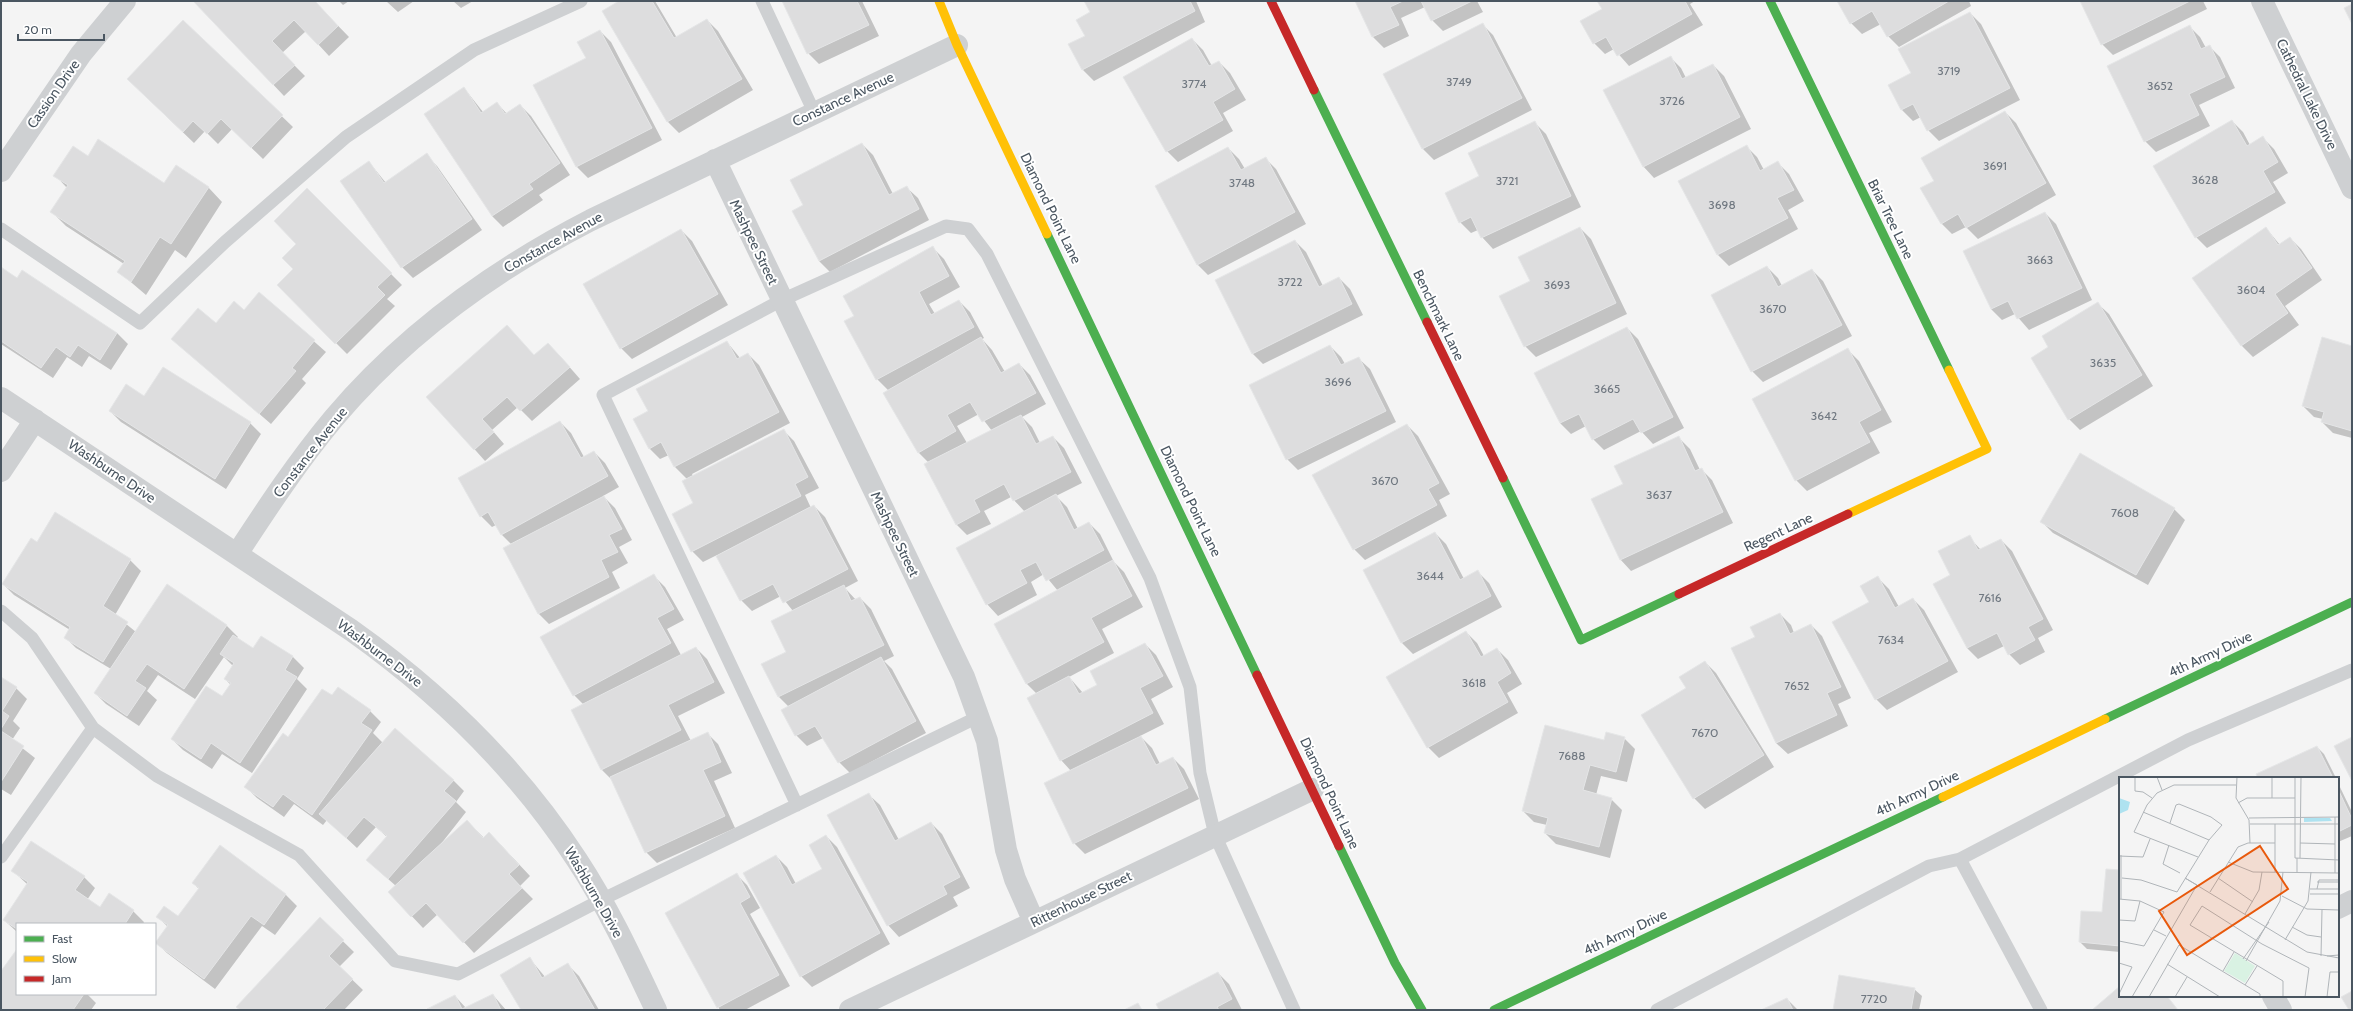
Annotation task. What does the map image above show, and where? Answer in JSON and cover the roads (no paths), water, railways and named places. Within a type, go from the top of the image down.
[{"type":"street","name":"Cassion Drive","points":[[1,172],[81,54],[125,1]]},
{"type":"street","name":"Diamond Point Lane","points":[[939,1],[957,45],[1395,963],[1422,1010]]},
{"type":"street","name":"Benchmark Lane","points":[[1272,1],[1581,640]]},
{"type":"street","name":"Briar Tree Lane","points":[[1770,1],[1987,449]]},
{"type":"street","name":"Cathedral Lake Drive","points":[[2262,1],[2352,188]]},
{"type":"street","name":"Constance Avenue","points":[[237,554],[305,454],[334,418],[399,350],[434,320],[478,287],[550,241],[814,112],[957,45]]},
{"type":"street","name":"Mashpee Street","points":[[715,160],[964,677],[980,716],[987,741],[1006,850],[1015,879],[1034,922]]},
{"type":"street","name":"Washburne Drive","points":[[1,398],[237,554],[389,657],[460,717],[492,750],[542,810],[577,860],[601,900],[656,1010]]},
{"type":"street","points":[[1,471],[35,420]]},
{"type":"street","name":"Regent Lane","points":[[1581,640],[1987,449]]},
{"type":"street","name":"4th Army Drive","points":[[1494,1010],[2352,602]]},
{"type":"street","name":"Rittenhouse Street","points":[[850,1010],[1215,835],[1313,790]]},
{"type":"street","points":[[2339,908],[2352,901]]},
{"type":"street","points":[[2274,997],[2281,1010]]},
{"type":"lane","points":[[1,229],[140,323],[225,242],[346,137],[474,50],[581,1]]},
{"type":"lane","points":[[762,1],[814,112]]},
{"type":"lane","points":[[797,805],[603,395],[782,300],[946,226],[968,229],[987,254],[1150,578],[1190,688],[1200,773],[1215,835],[1294,1010]]},
{"type":"lane","points":[[1,611],[32,638],[93,728],[157,776],[299,855],[395,961],[458,974],[601,900],[980,716]]},
{"type":"lane","points":[[1656,1010],[1929,866],[1960,859],[2188,740],[2352,670]]},
{"type":"lane","points":[[1,857],[93,728]]},
{"type":"lane","points":[[1960,859],[2041,1010]]}]
